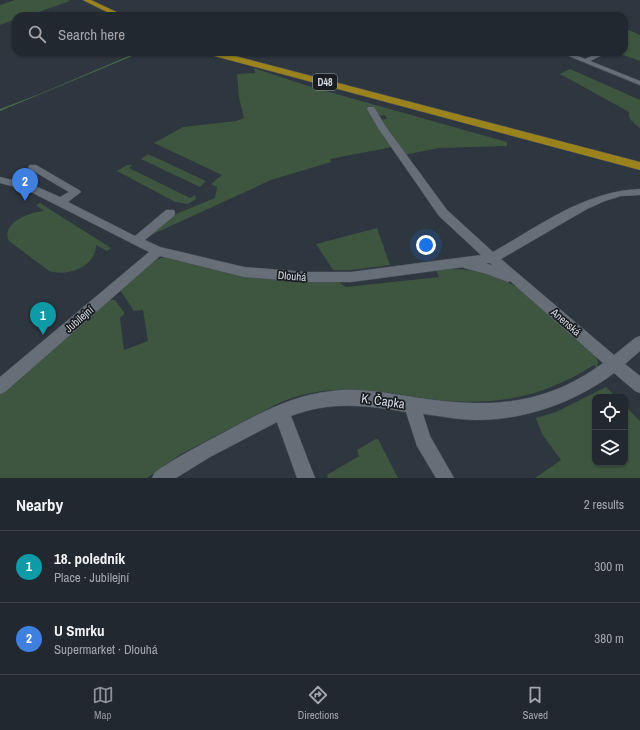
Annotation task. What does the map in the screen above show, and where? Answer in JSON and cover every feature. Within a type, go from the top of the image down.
[{"type":"highway","points":[[78,0],[103,12]]},
{"type":"highway","points":[[86,0],[112,12]]},
{"type":"highway","name":"D48","points":[[225,56],[640,166]]},
{"type":"highway","name":"D48","points":[[241,56],[640,162]]},
{"type":"street","points":[[572,56],[640,83]]},
{"type":"street","points":[[585,61],[597,56]]},
{"type":"street","name":"Anenská","points":[[371,109],[382,128],[443,213],[492,258],[640,386]]},
{"type":"street","points":[[33,167],[76,192],[60,202]]},
{"type":"street","name":"Dlouhá","points":[[0,180],[30,187],[158,251],[244,272],[306,277],[351,277],[492,258]]},
{"type":"street","points":[[492,258],[583,206],[608,196],[621,193],[640,192]]},
{"type":"street","points":[[136,241],[170,213]]},
{"type":"street","name":"Jubilejní","points":[[0,387],[158,251]]},
{"type":"street","name":"Dlouhá","points":[[451,264],[476,266],[495,271],[528,289]]},
{"type":"street","name":"K. Čapka","points":[[160,478],[198,455],[281,411],[312,402],[362,397],[412,405],[485,412],[510,409],[547,400],[576,388],[601,373],[640,344]]},
{"type":"street","points":[[412,405],[423,440],[445,478]]},
{"type":"street","points":[[281,411],[306,478]]},
{"type":"green space","points":[[15,0],[70,1],[38,12],[12,12],[12,20],[0,25],[0,5]]},
{"type":"green space","points":[[628,30],[640,35],[640,61],[626,56],[628,56]]},
{"type":"green space","points":[[129,56],[132,56],[0,111],[0,109],[42,93]]},
{"type":"green space","points":[[254,68],[308,86],[507,142],[507,146],[439,148],[404,155],[379,120],[387,119],[385,115],[377,116],[392,147],[330,159],[331,162],[271,180],[149,236],[176,214],[215,198],[217,187],[211,184],[222,175],[154,143],[183,127],[236,121],[244,118],[239,98],[237,74],[255,73]]},
{"type":"green space","points":[[570,69],[640,100],[640,128],[630,119],[629,112],[560,74]]},
{"type":"green space","points":[[148,154],[206,181],[200,187],[141,159]]},
{"type":"green space","points":[[127,165],[132,165],[129,168],[190,198],[195,195],[196,199],[188,204],[175,202],[117,171]]},
{"type":"green space","points":[[40,203],[111,248],[107,251],[96,245],[95,253],[91,259],[79,268],[64,273],[49,271],[9,241],[7,235],[12,224],[24,216],[44,211],[36,205]]},
{"type":"green space","points":[[377,228],[390,265],[351,270],[333,270],[316,244]]},
{"type":"green space","points":[[165,257],[337,281],[346,287],[439,277],[436,270],[471,270],[504,280],[525,292],[596,356],[598,362],[597,368],[594,365],[557,385],[538,392],[519,397],[480,402],[438,400],[349,389],[311,393],[298,396],[275,405],[181,454],[147,478],[0,478],[0,391],[107,300],[115,300],[124,312],[120,318],[124,350],[148,341],[143,310],[134,311],[120,290],[154,260]]},
{"type":"green space","points":[[606,387],[613,394],[592,394]]},
{"type":"green space","points":[[592,394],[592,466],[628,466],[628,409],[640,421],[640,478],[535,478],[561,460],[542,434],[536,418],[556,412]]},
{"type":"green space","points":[[378,439],[398,478],[328,478],[327,475],[359,456],[357,450]]},
{"type":"place","name":"U Smrku","points":[[25,201]]},
{"type":"place","name":"18. poledník","points":[[43,335]]}]
